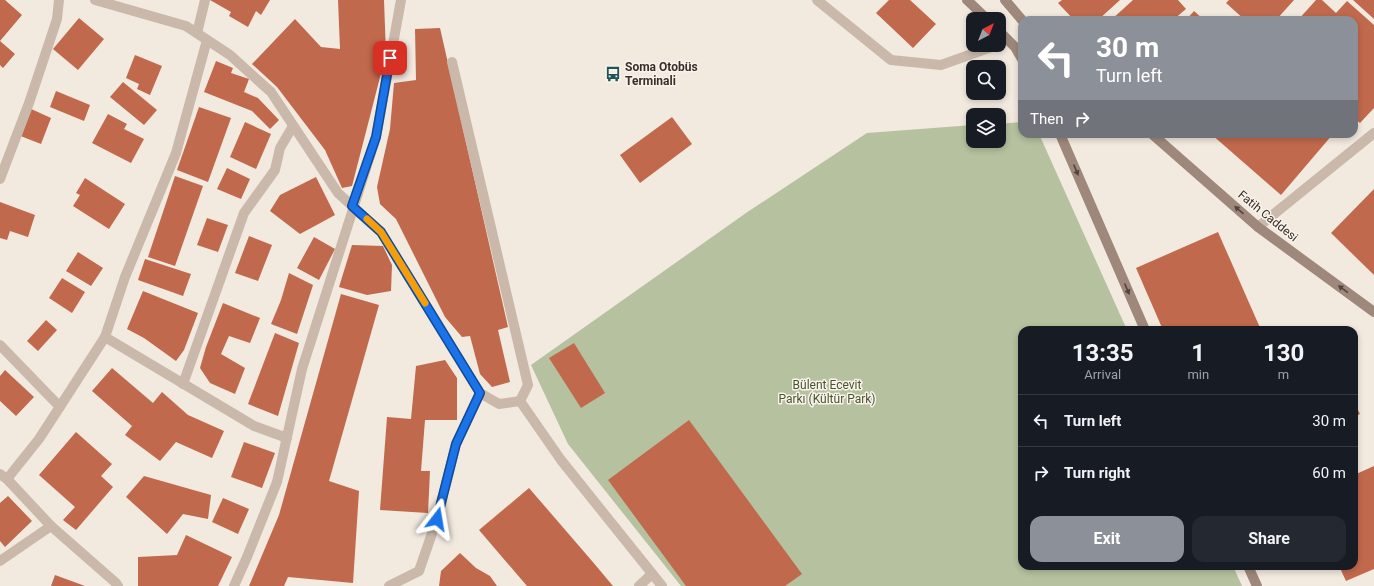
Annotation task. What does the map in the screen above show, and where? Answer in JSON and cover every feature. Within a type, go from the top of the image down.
[{"type":"street","points":[[0,179],[29,102],[57,19],[58,0]]},
{"type":"street","points":[[95,0],[186,26],[230,55],[271,92],[338,193],[381,232],[480,393],[498,404],[520,401]]},
{"type":"street","points":[[197,33],[205,0]]},
{"type":"street","points":[[234,586],[277,482],[302,369],[352,206],[376,137],[401,0]]},
{"type":"street","points":[[817,0],[892,60],[941,65],[972,52]]},
{"type":"street","points":[[967,0],[980,12]]},
{"type":"street","points":[[1005,0],[1019,16]]},
{"type":"street","points":[[118,586],[51,526],[3,476],[39,439],[105,337],[125,277],[176,153],[206,40]]},
{"type":"street","points":[[1006,43],[1015,47],[1018,52]]},
{"type":"street","points":[[452,62],[528,385],[520,401]]},
{"type":"street","points":[[184,384],[244,213],[276,170],[280,148],[294,126]]},
{"type":"street","points":[[1258,227],[1374,133]]},
{"type":"street","points":[[1062,138],[1143,326]]},
{"type":"street","name":"Fatih Caddesi","points":[[1157,138],[1258,227],[1374,311]]},
{"type":"street","points":[[105,337],[254,426],[287,438]]},
{"type":"street","points":[[0,345],[60,406]]},
{"type":"street","points":[[389,586],[419,571],[437,519],[456,444],[480,393]]},
{"type":"street","points":[[520,401],[561,460],[662,586]]},
{"type":"street","points":[[0,561],[51,526]]},
{"type":"street","points":[[1250,570],[1257,586]]},
{"type":"street","points":[[639,586],[652,574]]},
{"type":"green space","name":"Bülent Ecevit Parkı (Kültür Park)","points":[[1018,122],[1018,138],[1041,138],[1125,326],[1018,326],[1018,570],[1235,570],[1242,586],[681,586],[568,444],[531,365],[746,213],[867,133],[966,126],[966,148],[1006,148],[1006,123]]},
{"type":"building","points":[[0,0],[5,0],[22,15],[0,41]]},
{"type":"building","points":[[210,0],[270,0],[261,15],[256,11],[248,27],[229,16],[231,12]]},
{"type":"building","points":[[338,0],[384,0],[386,54],[352,186],[342,188],[325,150],[277,87],[252,64],[295,19],[321,47],[340,49]]},
{"type":"building","points":[[889,0],[910,0],[936,24],[913,48],[876,13]]},
{"type":"building","points":[[1062,0],[1120,0],[1102,16],[1070,16],[1058,3]]},
{"type":"building","points":[[1133,0],[1178,0],[1186,9],[1178,16],[1115,16]]},
{"type":"building","points":[[1229,0],[1294,0],[1280,16],[1241,16],[1226,3]]},
{"type":"building","points":[[1316,0],[1322,0],[1336,13],[1347,1],[1374,25],[1374,108],[1360,123],[1358,121],[1358,16],[1302,16]]},
{"type":"building","points":[[1353,0],[1374,0],[1374,19]]},
{"type":"building","points":[[1194,11],[1200,16],[1190,16]]},
{"type":"building","points":[[79,18],[104,39],[78,70],[53,49]]},
{"type":"building","points":[[440,28],[508,327],[498,330],[510,382],[492,387],[480,374],[470,336],[462,337],[445,317],[396,219],[380,204],[377,187],[390,129],[394,83],[416,80],[415,29]]},
{"type":"building","points":[[0,41],[15,54],[3,68],[0,65]]},
{"type":"building","points":[[135,55],[162,66],[150,95],[137,89],[139,84],[126,78]]},
{"type":"building","points":[[216,61],[233,68],[231,73],[249,79],[244,92],[258,98],[279,120],[270,129],[252,111],[204,92]]},
{"type":"building","points":[[123,82],[157,110],[144,125],[110,97]]},
{"type":"building","points":[[56,91],[90,105],[84,121],[50,107]]},
{"type":"building","points":[[199,107],[231,118],[208,182],[177,170]]},
{"type":"building","points":[[29,108],[51,118],[41,144],[18,135]]},
{"type":"building","points":[[108,114],[127,124],[124,129],[144,139],[131,163],[92,143]]},
{"type":"building","points":[[672,117],[692,144],[640,183],[620,155]]},
{"type":"building","points":[[245,122],[271,134],[256,169],[230,157]]},
{"type":"building","points":[[1216,138],[1330,138],[1281,195]]},
{"type":"building","points":[[227,168],[250,179],[241,199],[217,189]]},
{"type":"building","points":[[175,176],[203,186],[175,266],[148,257]]},
{"type":"building","points":[[316,177],[335,215],[300,234],[270,211],[280,195]]},
{"type":"building","points":[[85,178],[125,204],[109,229],[73,206],[80,195],[76,193]]},
{"type":"building","points":[[1374,189],[1374,275],[1331,233]]},
{"type":"building","points":[[0,202],[35,215],[28,237],[10,231],[7,240],[0,238]]},
{"type":"building","points":[[207,218],[228,225],[218,252],[197,245]]},
{"type":"building","points":[[1218,232],[1259,326],[1161,326],[1136,268]]},
{"type":"building","points":[[249,236],[272,245],[258,281],[235,273]]},
{"type":"building","points":[[314,237],[335,249],[319,280],[297,268]]},
{"type":"building","points":[[352,245],[383,246],[392,265],[391,291],[367,295],[339,287]]},
{"type":"building","points":[[78,252],[103,268],[91,286],[66,271]]},
{"type":"building","points":[[145,259],[191,274],[183,296],[138,280]]},
{"type":"building","points":[[289,273],[313,285],[297,334],[271,324],[281,300]]},
{"type":"building","points":[[62,278],[85,292],[72,313],[49,298]]},
{"type":"building","points":[[143,291],[198,313],[184,350],[176,361],[144,338],[127,329]]},
{"type":"building","points":[[341,294],[379,305],[329,481],[359,491],[353,583],[288,577],[284,586],[249,586],[279,515]]},
{"type":"building","points":[[223,303],[260,318],[250,343],[229,336],[221,354],[245,368],[235,394],[210,383],[200,368],[206,347]]},
{"type":"building","points":[[46,320],[57,330],[38,351],[27,341]]},
{"type":"building","points":[[275,333],[299,343],[278,416],[248,404]]},
{"type":"building","points":[[574,343],[605,393],[581,408],[549,358]]},
{"type":"building","points":[[445,360],[457,378],[457,420],[425,420],[421,471],[430,471],[428,513],[380,510],[387,417],[411,419],[416,366]]},
{"type":"building","points":[[112,368],[153,403],[162,392],[188,415],[224,431],[212,458],[176,442],[160,461],[125,435],[132,426],[92,391]]},
{"type":"building","points":[[5,370],[34,397],[16,416],[0,401],[0,376]]},
{"type":"building","points":[[689,420],[802,574],[785,586],[686,586],[608,480]]},
{"type":"building","points":[[76,432],[112,464],[101,476],[113,487],[76,530],[63,520],[75,507],[39,475]]},
{"type":"building","points":[[244,442],[275,453],[262,488],[231,477]]},
{"type":"building","points":[[1374,466],[1374,569],[1346,581],[1341,570],[1358,570],[1358,473]]},
{"type":"building","points":[[144,476],[211,495],[208,519],[183,514],[167,534],[126,497]]},
{"type":"building","points":[[529,488],[613,586],[527,586],[479,530]]},
{"type":"building","points":[[8,496],[32,521],[5,547],[0,541],[0,503]]},
{"type":"building","points":[[223,498],[249,509],[238,534],[212,522]]},
{"type":"building","points":[[186,535],[232,557],[218,586],[138,586],[138,557],[177,555]]},
{"type":"building","points":[[460,553],[476,568],[490,576],[497,586],[439,586],[441,571]]},
{"type":"building","points":[[55,575],[85,586],[51,586]]},
{"type":"slow traffic","points":[[367,219],[381,232],[425,303]]},
{"type":"place","name":"Soma Otobüs Terminali","points":[[613,74]]},
{"type":"route","points":[[390,58],[376,137],[352,206],[381,232],[480,393],[456,444],[437,519]]}]
